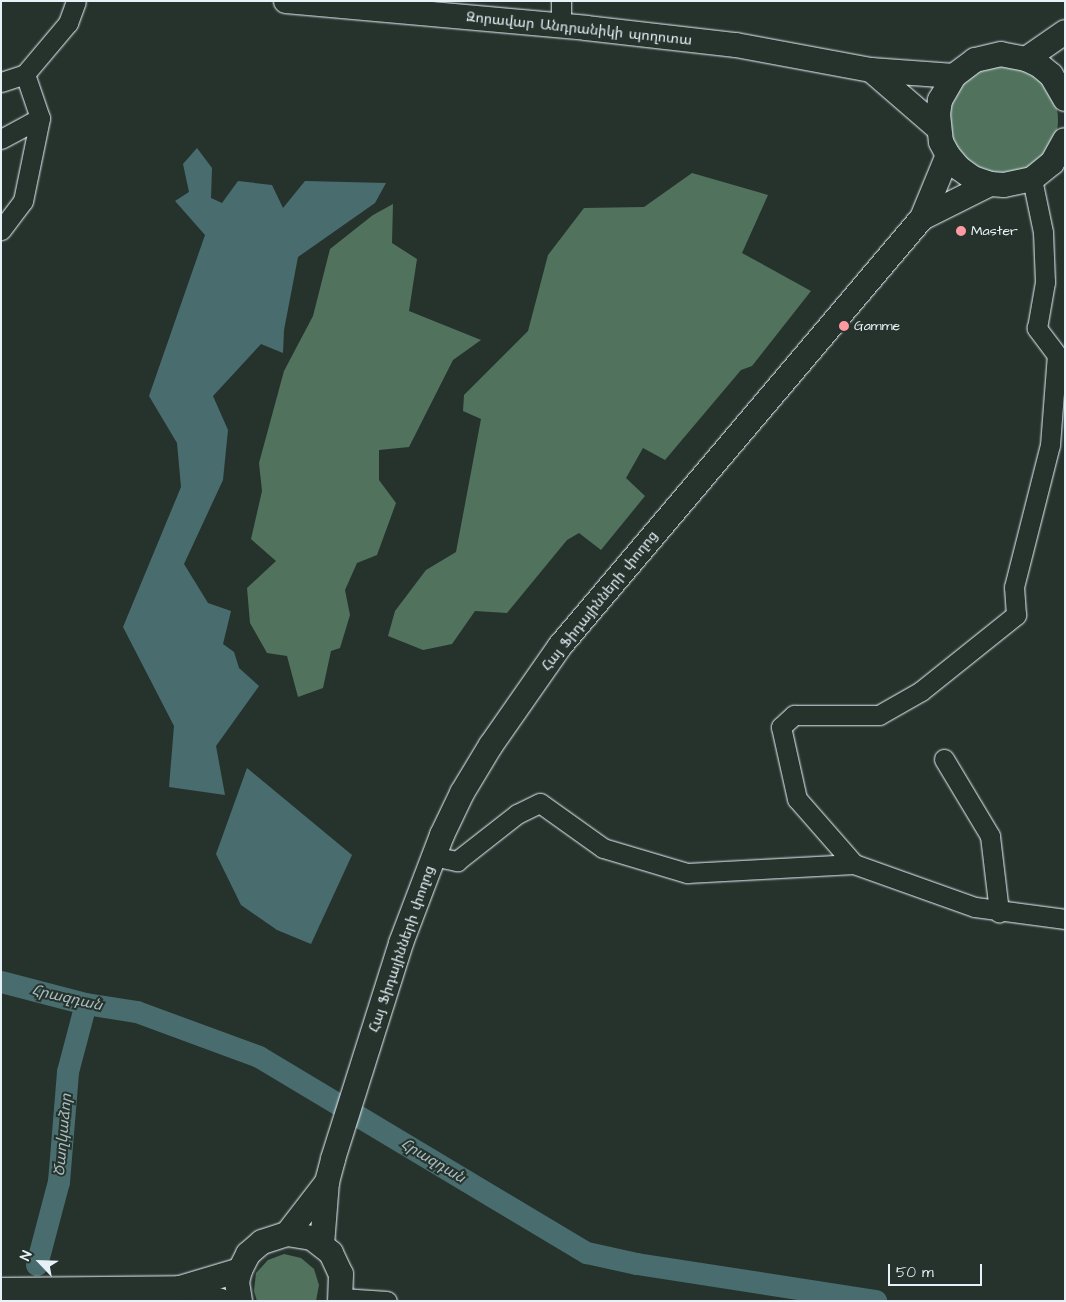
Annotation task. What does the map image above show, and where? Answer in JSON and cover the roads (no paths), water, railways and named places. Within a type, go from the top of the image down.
[{"type":"main road","name":"Զորավար Անդրանիկի պողոտա","points":[[286,1],[561,26],[736,45],[870,70],[954,76]]},
{"type":"main road","points":[[1026,58],[1065,32]]},
{"type":"main road","points":[[1065,99],[1051,75],[1026,58],[1001,54],[988,56],[975,60],[954,76],[940,100],[938,128],[941,142],[948,155],[966,174],[990,184],[1004,186],[1032,178],[1058,165],[1065,140]]},
{"type":"main road","name":"Զորավար Անդրանիկի պողոտա","points":[[870,70],[938,128]]},
{"type":"main road","name":"Հայ Ֆիդայինների փողոց","points":[[322,1245],[327,1182],[333,1159],[401,943],[433,856],[462,793],[491,744],[560,646],[922,218],[948,155]]},
{"type":"main road","name":"Հայ Ֆիդայինների փողոց","points":[[922,218],[990,184]]},
{"type":"main road","name":"Հայ Ֆիդայինների փողոց","points":[[288,1234],[327,1182]]},
{"type":"main road","points":[[240,1301],[237,1282],[240,1270],[248,1254],[262,1242],[288,1234],[312,1238],[322,1245],[337,1263],[341,1274],[341,1299]]},
{"type":"main road","points":[[1,1290],[180,1288],[240,1270]]},
{"type":"main road","points":[[180,1288],[221,1301]]},
{"type":"street","points":[[1,82],[25,74],[68,23],[76,1]]},
{"type":"street","points":[[561,1],[561,26]]},
{"type":"street","points":[[1,230],[23,201],[40,118],[25,74]]},
{"type":"street","points":[[1,139],[40,118]]},
{"type":"street","points":[[854,864],[797,800],[781,727],[794,715],[879,715],[921,691],[1016,615],[1014,587],[1050,445],[1061,355],[1038,328],[1045,282],[1043,232],[1032,178]]},
{"type":"street","points":[[944,758],[990,836],[999,912]]},
{"type":"street","points":[[433,856],[457,861],[517,814],[540,803],[604,848],[687,872],[854,864],[975,907],[999,912],[1065,919]]},
{"type":"street","points":[[341,1299],[387,1301]]},
{"type":"water","points":[[197,148],[212,168],[211,198],[222,203],[238,181],[272,185],[283,208],[305,181],[386,183],[375,203],[298,257],[284,330],[283,353],[261,344],[213,396],[228,430],[223,480],[184,564],[208,603],[231,611],[223,644],[234,652],[239,668],[259,686],[216,746],[225,795],[169,787],[174,726],[123,627],[181,487],[177,443],[149,396],[205,235],[175,201],[189,192],[183,164]]},
{"type":"water","points":[[247,768],[352,855],[311,944],[277,930],[241,905],[216,854]]},
{"type":"waterway","name":"Հրազդան","points":[[1,982],[86,1004],[137,1012],[259,1057],[587,1253],[637,1264],[876,1301]]},
{"type":"waterway","name":"Ծաղկաձոր","points":[[37,1265],[59,1182],[68,1072],[86,1004]]},
{"type":"place","name":"Master","points":[[961,231]]},
{"type":"place","name":"Gamme","points":[[844,326]]}]
